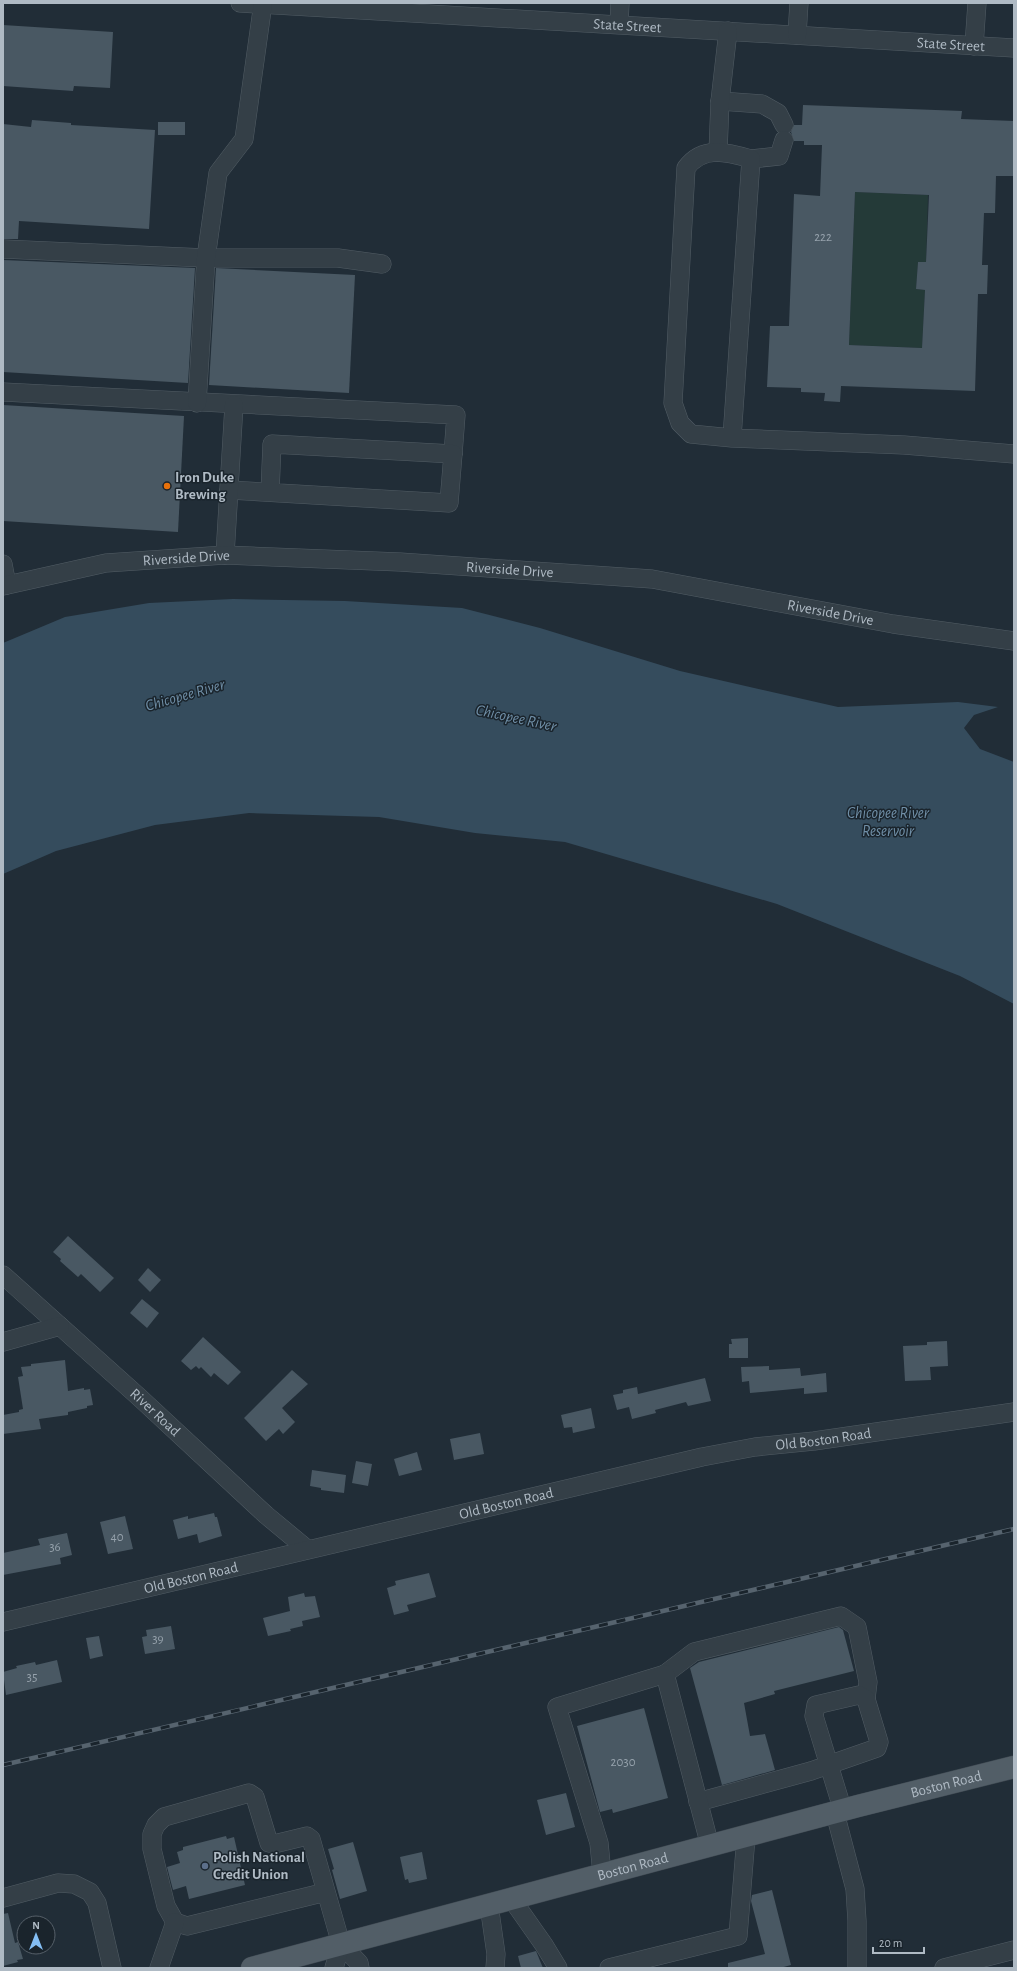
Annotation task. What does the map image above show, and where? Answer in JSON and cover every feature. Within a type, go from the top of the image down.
[{"type":"main road","name":"Boston Road","points":[[252,1968],[602,1874],[1014,1767]]},
{"type":"street","name":"State Street","points":[[240,3],[442,9],[619,24],[1014,48]]},
{"type":"street","points":[[619,24],[620,3]]},
{"type":"street","points":[[796,34],[799,3]]},
{"type":"street","points":[[974,46],[977,3]]},
{"type":"street","points":[[196,403],[206,258],[218,172],[244,139],[262,4]]},
{"type":"street","points":[[718,152],[720,101],[728,31]]},
{"type":"street","points":[[720,101],[762,104],[778,113],[784,133],[779,156],[750,159],[718,152],[700,155],[693,159],[686,168],[673,403],[680,423],[691,434],[732,438],[904,445],[1014,454]]},
{"type":"street","points":[[732,438],[750,159]]},
{"type":"street","points":[[3,249],[206,258],[338,258],[382,264]]},
{"type":"street","points":[[3,392],[234,405],[456,415],[449,503],[229,490]]},
{"type":"street","points":[[225,555],[234,405]]},
{"type":"street","points":[[270,492],[272,444],[453,454]]},
{"type":"street","name":"Riverside Drive","points":[[5,586],[106,563],[225,555],[400,562],[652,579],[893,624],[1014,640]]},
{"type":"street","points":[[3,564],[5,586]]},
{"type":"street","name":"River Road","points":[[3,1275],[266,1515],[306,1549]]},
{"type":"street","points":[[3,1342],[60,1326]]},
{"type":"street","name":"Old Boston Road","points":[[3,1622],[306,1549],[702,1457],[755,1447],[814,1441],[1014,1412]]},
{"type":"street","points":[[602,1874],[599,1843],[557,1707],[665,1674],[694,1652],[841,1616],[857,1627],[868,1682],[866,1699],[879,1742],[877,1748],[810,1771],[698,1802]]},
{"type":"street","points":[[665,1674],[710,1846]]},
{"type":"street","points":[[857,1968],[855,1889],[828,1764],[814,1716],[816,1705],[859,1695],[866,1699]]},
{"type":"street","points":[[326,1892],[187,1926],[175,1922],[166,1906],[152,1849],[152,1834],[156,1825],[164,1817],[249,1793],[255,1797],[269,1843],[274,1844],[307,1836],[311,1839],[341,1944],[359,1963],[360,1968]]},
{"type":"street","points":[[609,1968],[738,1936],[746,1837]]},
{"type":"street","points":[[3,1898],[58,1883],[74,1884],[90,1892],[97,1903],[112,1968]]},
{"type":"street","points":[[512,1898],[558,1968]]},
{"type":"street","points":[[489,1905],[496,1954],[495,1968]]},
{"type":"street","points":[[159,1968],[175,1922]]},
{"type":"street","points":[[334,1968],[341,1944]]},
{"type":"street","points":[[944,1968],[1014,1950]]},
{"type":"green space","points":[[855,192],[928,195],[926,262],[918,262],[916,289],[925,290],[922,348],[849,345]]},
{"type":"water","name":"Chicopee River Reservoir","points":[[233,599],[345,601],[462,608],[540,628],[680,671],[838,707],[958,702],[998,707],[974,715],[964,728],[980,749],[1014,762],[1014,1004],[960,976],[777,904],[565,842],[475,833],[379,817],[249,813],[155,825],[56,851],[3,874],[3,643],[65,617],[149,603]]},
{"type":"building","points":[[3,25],[113,32],[110,88],[74,86],[73,91],[3,86]]},
{"type":"building","points":[[803,105],[962,111],[961,119],[1014,121],[1014,176],[996,176],[995,213],[984,213],[982,265],[988,265],[987,294],[978,294],[975,391],[841,386],[840,402],[824,401],[825,393],[801,392],[801,388],[767,387],[770,326],[789,326],[794,194],[820,196],[822,145],[804,145],[804,141],[794,141],[791,132],[794,125],[802,125]],"holes":[[[855,192],[929,195],[926,262],[918,262],[916,289],[925,290],[922,348],[849,345]]]},
{"type":"building","points":[[32,120],[71,123],[71,125],[155,130],[149,229],[19,221],[18,239],[3,239],[3,124],[31,127]]},
{"type":"building","points":[[158,122],[185,122],[185,135],[158,135]]},
{"type":"building","points":[[3,260],[195,268],[188,383],[3,372]]},
{"type":"building","points":[[216,268],[355,275],[349,393],[209,385]]},
{"type":"building","points":[[3,405],[184,416],[178,532],[3,521]]},
{"type":"building","points":[[68,1236],[114,1278],[100,1292],[81,1274],[78,1277],[60,1261],[61,1259],[53,1252]]},
{"type":"building","points":[[148,1268],[161,1280],[150,1292],[138,1280]]},
{"type":"building","points":[[142,1299],[159,1313],[147,1328],[130,1313]]},
{"type":"building","points":[[203,1337],[241,1372],[228,1385],[214,1373],[211,1377],[201,1367],[199,1369],[196,1366],[191,1370],[181,1361]]},
{"type":"building","points":[[748,1338],[748,1358],[729,1358],[729,1344],[732,1344],[731,1339]]},
{"type":"building","points":[[947,1341],[948,1366],[930,1367],[931,1380],[905,1381],[903,1346],[927,1345],[927,1342]]},
{"type":"building","points":[[65,1360],[68,1391],[84,1388],[84,1390],[90,1389],[93,1405],[87,1406],[87,1408],[68,1412],[68,1415],[39,1419],[41,1429],[3,1434],[3,1415],[19,1412],[19,1410],[23,1409],[18,1377],[23,1376],[21,1367],[31,1366],[31,1364]]},
{"type":"building","points":[[769,1366],[769,1370],[800,1368],[801,1376],[826,1373],[827,1392],[804,1394],[804,1388],[750,1393],[749,1381],[742,1382],[741,1367]]},
{"type":"building","points":[[292,1370],[308,1384],[282,1408],[295,1422],[283,1434],[279,1429],[266,1441],[244,1418]]},
{"type":"building","points":[[705,1378],[711,1401],[688,1406],[686,1402],[655,1410],[656,1413],[632,1419],[629,1407],[617,1410],[613,1395],[623,1393],[623,1390],[637,1387],[638,1394]]},
{"type":"building","points":[[591,1408],[595,1428],[573,1433],[572,1427],[564,1428],[561,1415]]},
{"type":"building","points":[[480,1433],[484,1454],[454,1460],[450,1439]]},
{"type":"building","points":[[417,1452],[422,1470],[399,1476],[394,1459]]},
{"type":"building","points":[[356,1461],[372,1464],[368,1486],[352,1483]]},
{"type":"building","points":[[312,1470],[346,1475],[344,1493],[321,1490],[321,1488],[310,1486]]},
{"type":"building","points":[[214,1513],[215,1517],[217,1517],[222,1536],[199,1543],[197,1534],[178,1539],[173,1520],[188,1516],[188,1519]]},
{"type":"building","points":[[125,1516],[133,1549],[108,1554],[100,1522]]},
{"type":"building","points":[[67,1533],[72,1555],[60,1558],[61,1564],[3,1575],[3,1553],[40,1545],[38,1539]]},
{"type":"building","points":[[429,1573],[436,1597],[407,1605],[409,1611],[394,1615],[387,1588],[396,1585],[395,1581]]},
{"type":"building","points":[[304,1593],[305,1597],[315,1596],[320,1617],[302,1621],[303,1626],[290,1629],[291,1631],[268,1636],[263,1618],[290,1611],[288,1597]]},
{"type":"building","points":[[171,1626],[175,1649],[145,1654],[142,1637],[147,1636],[146,1630]]},
{"type":"building","points":[[839,1627],[843,1630],[854,1671],[774,1691],[775,1694],[744,1703],[750,1736],[765,1734],[775,1770],[722,1785],[690,1668],[699,1662]]},
{"type":"building","points":[[99,1636],[103,1656],[90,1659],[86,1638]]},
{"type":"building","points":[[57,1660],[62,1682],[6,1695],[3,1672],[17,1668],[16,1666],[35,1662],[36,1665]]},
{"type":"building","points":[[644,1708],[668,1798],[613,1813],[612,1809],[600,1812],[577,1726]]},
{"type":"building","points":[[566,1793],[575,1827],[546,1835],[537,1800]]},
{"type":"building","name":"Polish National Credit Union","points":[[226,1836],[227,1839],[234,1837],[245,1885],[189,1899],[186,1886],[173,1890],[167,1867],[180,1863],[177,1852],[183,1850],[183,1847]]},
{"type":"building","points":[[353,1842],[367,1891],[340,1899],[328,1849]]},
{"type":"building","points":[[422,1852],[427,1879],[409,1883],[408,1879],[405,1880],[400,1857]]},
{"type":"building","points":[[772,1890],[791,1965],[780,1968],[728,1968],[728,1963],[765,1954],[751,1901],[752,1895]]},
{"type":"building","points":[[8,1913],[16,1943],[16,1955],[22,1955],[23,1959],[3,1966],[3,1914]]},
{"type":"building","points":[[536,1951],[543,1968],[521,1968],[518,1956]]},
{"type":"railway","points":[[3,1765],[1014,1529]]},
{"type":"place","name":"Iron Duke Brewing","points":[[167,486]]},
{"type":"place","name":"Polish National Credit Union","points":[[205,1866]]},
{"type":"water label","name":"Chicopee River","points":[[185,695]]},
{"type":"water label","name":"Chicopee River","points":[[516,718]]}]
